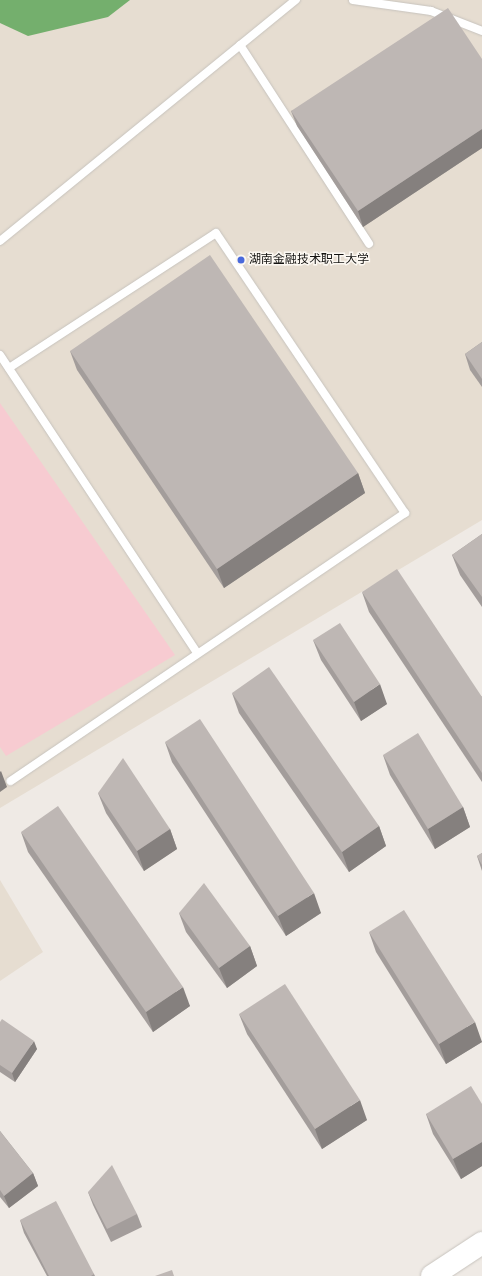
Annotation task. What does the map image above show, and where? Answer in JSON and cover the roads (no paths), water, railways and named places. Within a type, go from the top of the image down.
[{"type":"street","points":[[432,1276],[482,1243]]},
{"type":"lane","points":[[0,241],[296,0]]},
{"type":"lane","points":[[353,0],[431,10],[482,30]]},
{"type":"lane","points":[[240,45],[369,244]]},
{"type":"lane","points":[[9,368],[216,233],[405,513],[197,653],[11,781]]},
{"type":"lane","points":[[0,355],[197,653]]},
{"type":"place","name":"湖南金融技术职工大学","points":[[241,260]]}]
